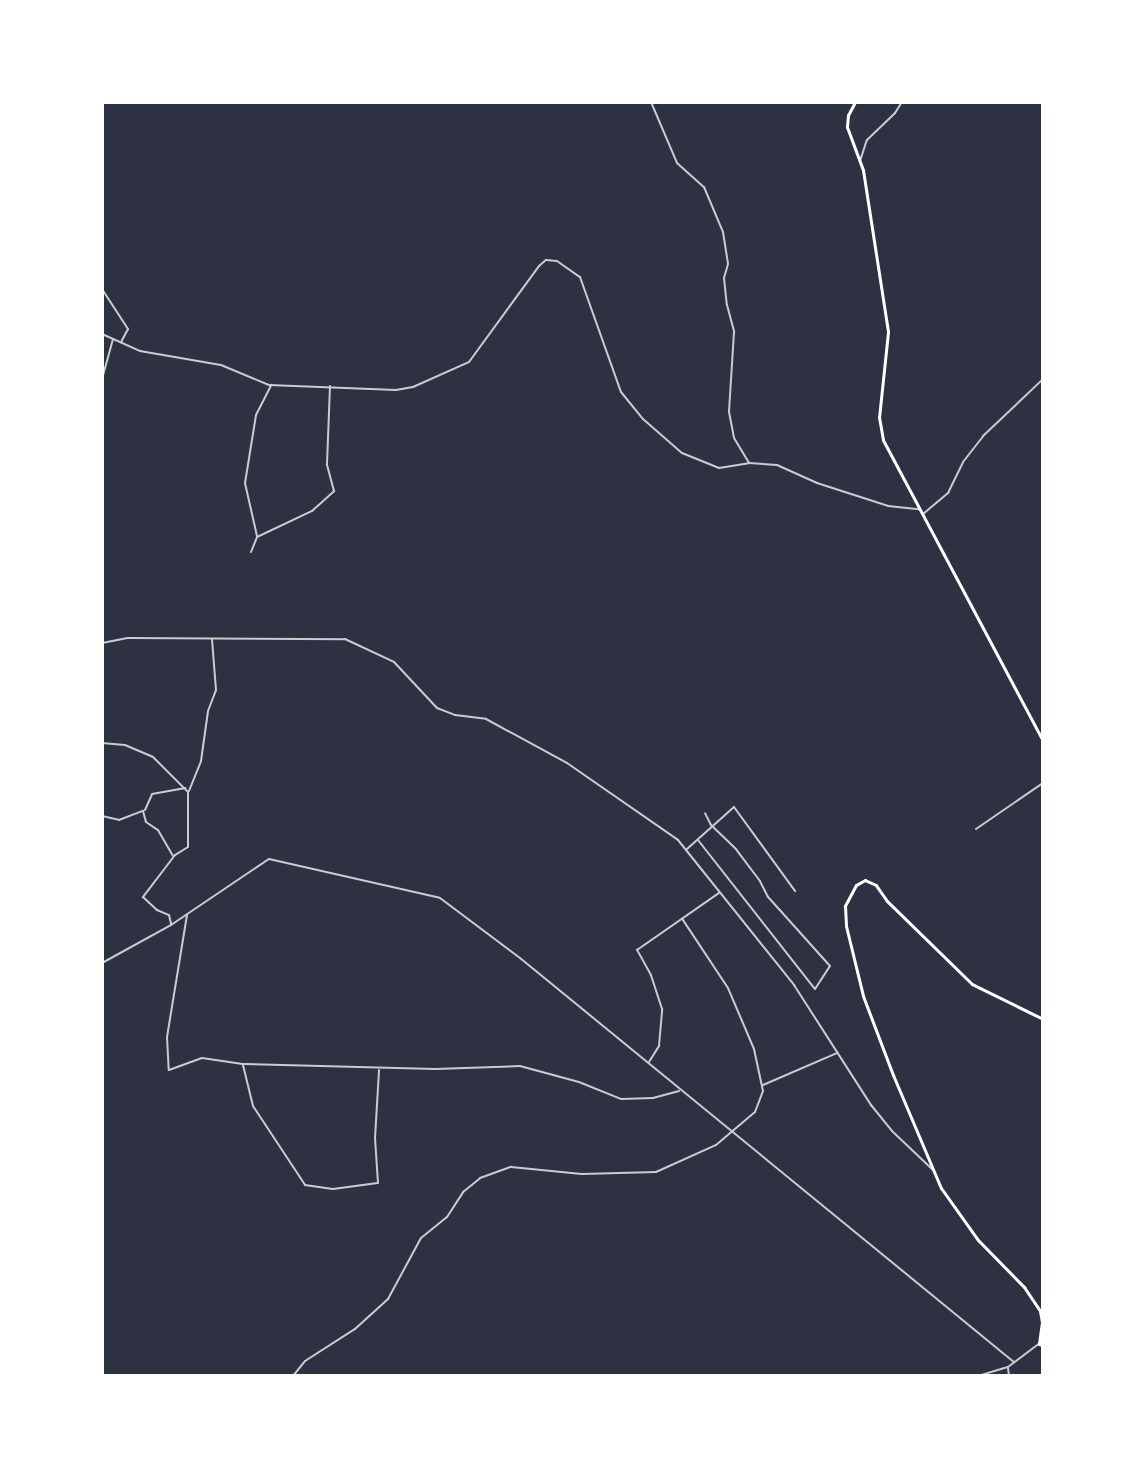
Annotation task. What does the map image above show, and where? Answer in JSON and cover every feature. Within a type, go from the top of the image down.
[{"type":"main road","points":[[855,102],[848,115],[847,127],[860,162],[878,251],[888,332],[880,430],[1043,741]]},
{"type":"main road","points":[[1041,1344],[1040,1311],[1024,1287],[978,1240],[934,1170],[893,1075],[856,971],[845,913],[856,885],[865,880],[876,885],[887,901],[972,984],[1043,1019]]},
{"type":"street","points":[[651,102],[677,163],[704,187],[723,232],[728,264],[724,278],[734,332],[729,412],[734,438],[749,463]]},
{"type":"street","points":[[860,162],[867,140],[902,102]]},
{"type":"street","points":[[102,334],[152,354],[221,365],[272,385],[387,391],[413,387],[469,362],[539,266],[546,260],[557,261],[580,277],[617,384],[636,412],[667,442],[698,462],[724,468],[749,463],[777,465],[817,483],[888,506],[919,509]]},
{"type":"street","points":[[102,289],[128,329],[120,342]]},
{"type":"street","points":[[102,379],[113,339]]},
{"type":"street","points":[[922,515],[948,493],[963,462],[988,431],[1043,379]]},
{"type":"street","points":[[251,552],[257,537],[245,481],[256,415],[272,385]]},
{"type":"street","points":[[257,537],[312,511],[334,491],[327,464],[330,386]]},
{"type":"street","points":[[102,643],[128,638],[345,639],[405,670],[437,708],[455,715],[486,719],[534,743],[653,819],[687,850],[750,935],[794,985],[892,1131],[934,1170]]},
{"type":"street","points":[[171,925],[169,915],[157,910],[143,897],[173,856],[189,843],[187,790],[201,761],[206,721],[216,690],[212,639]]},
{"type":"street","points":[[102,743],[125,745],[153,757],[187,790]]},
{"type":"street","points":[[976,829],[1043,783]]},
{"type":"street","points":[[102,816],[119,820],[148,809],[146,801],[151,801],[152,794],[187,790]]},
{"type":"street","points":[[687,850],[734,807],[795,891]]},
{"type":"street","points":[[143,811],[146,822],[158,830],[173,856]]},
{"type":"street","points":[[698,840],[815,989],[830,966],[768,897],[736,849],[711,825],[705,813]]},
{"type":"street","points":[[102,963],[171,925],[269,859],[428,893],[470,920],[1014,1362]]},
{"type":"street","points":[[648,1063],[659,1046],[662,1009],[651,975],[637,950],[721,892]]},
{"type":"street","points":[[187,915],[167,1037],[169,1070],[202,1058],[243,1064],[470,1070],[520,1066],[579,1082],[621,1099],[653,1098],[680,1091]]},
{"type":"street","points":[[293,1376],[305,1361],[355,1329],[388,1299],[421,1238],[447,1217],[463,1192],[480,1178],[511,1167],[576,1174],[650,1173],[705,1151],[732,1132],[759,1106],[763,1085],[754,1049],[731,994],[683,920]]},
{"type":"street","points":[[763,1085],[838,1052]]},
{"type":"street","points":[[243,1064],[253,1106],[305,1185],[333,1189],[378,1183],[375,1138],[379,1067]]},
{"type":"street","points":[[978,1376],[1008,1367],[1041,1344]]},
{"type":"street","points":[[1008,1367],[1009,1376]]}]
